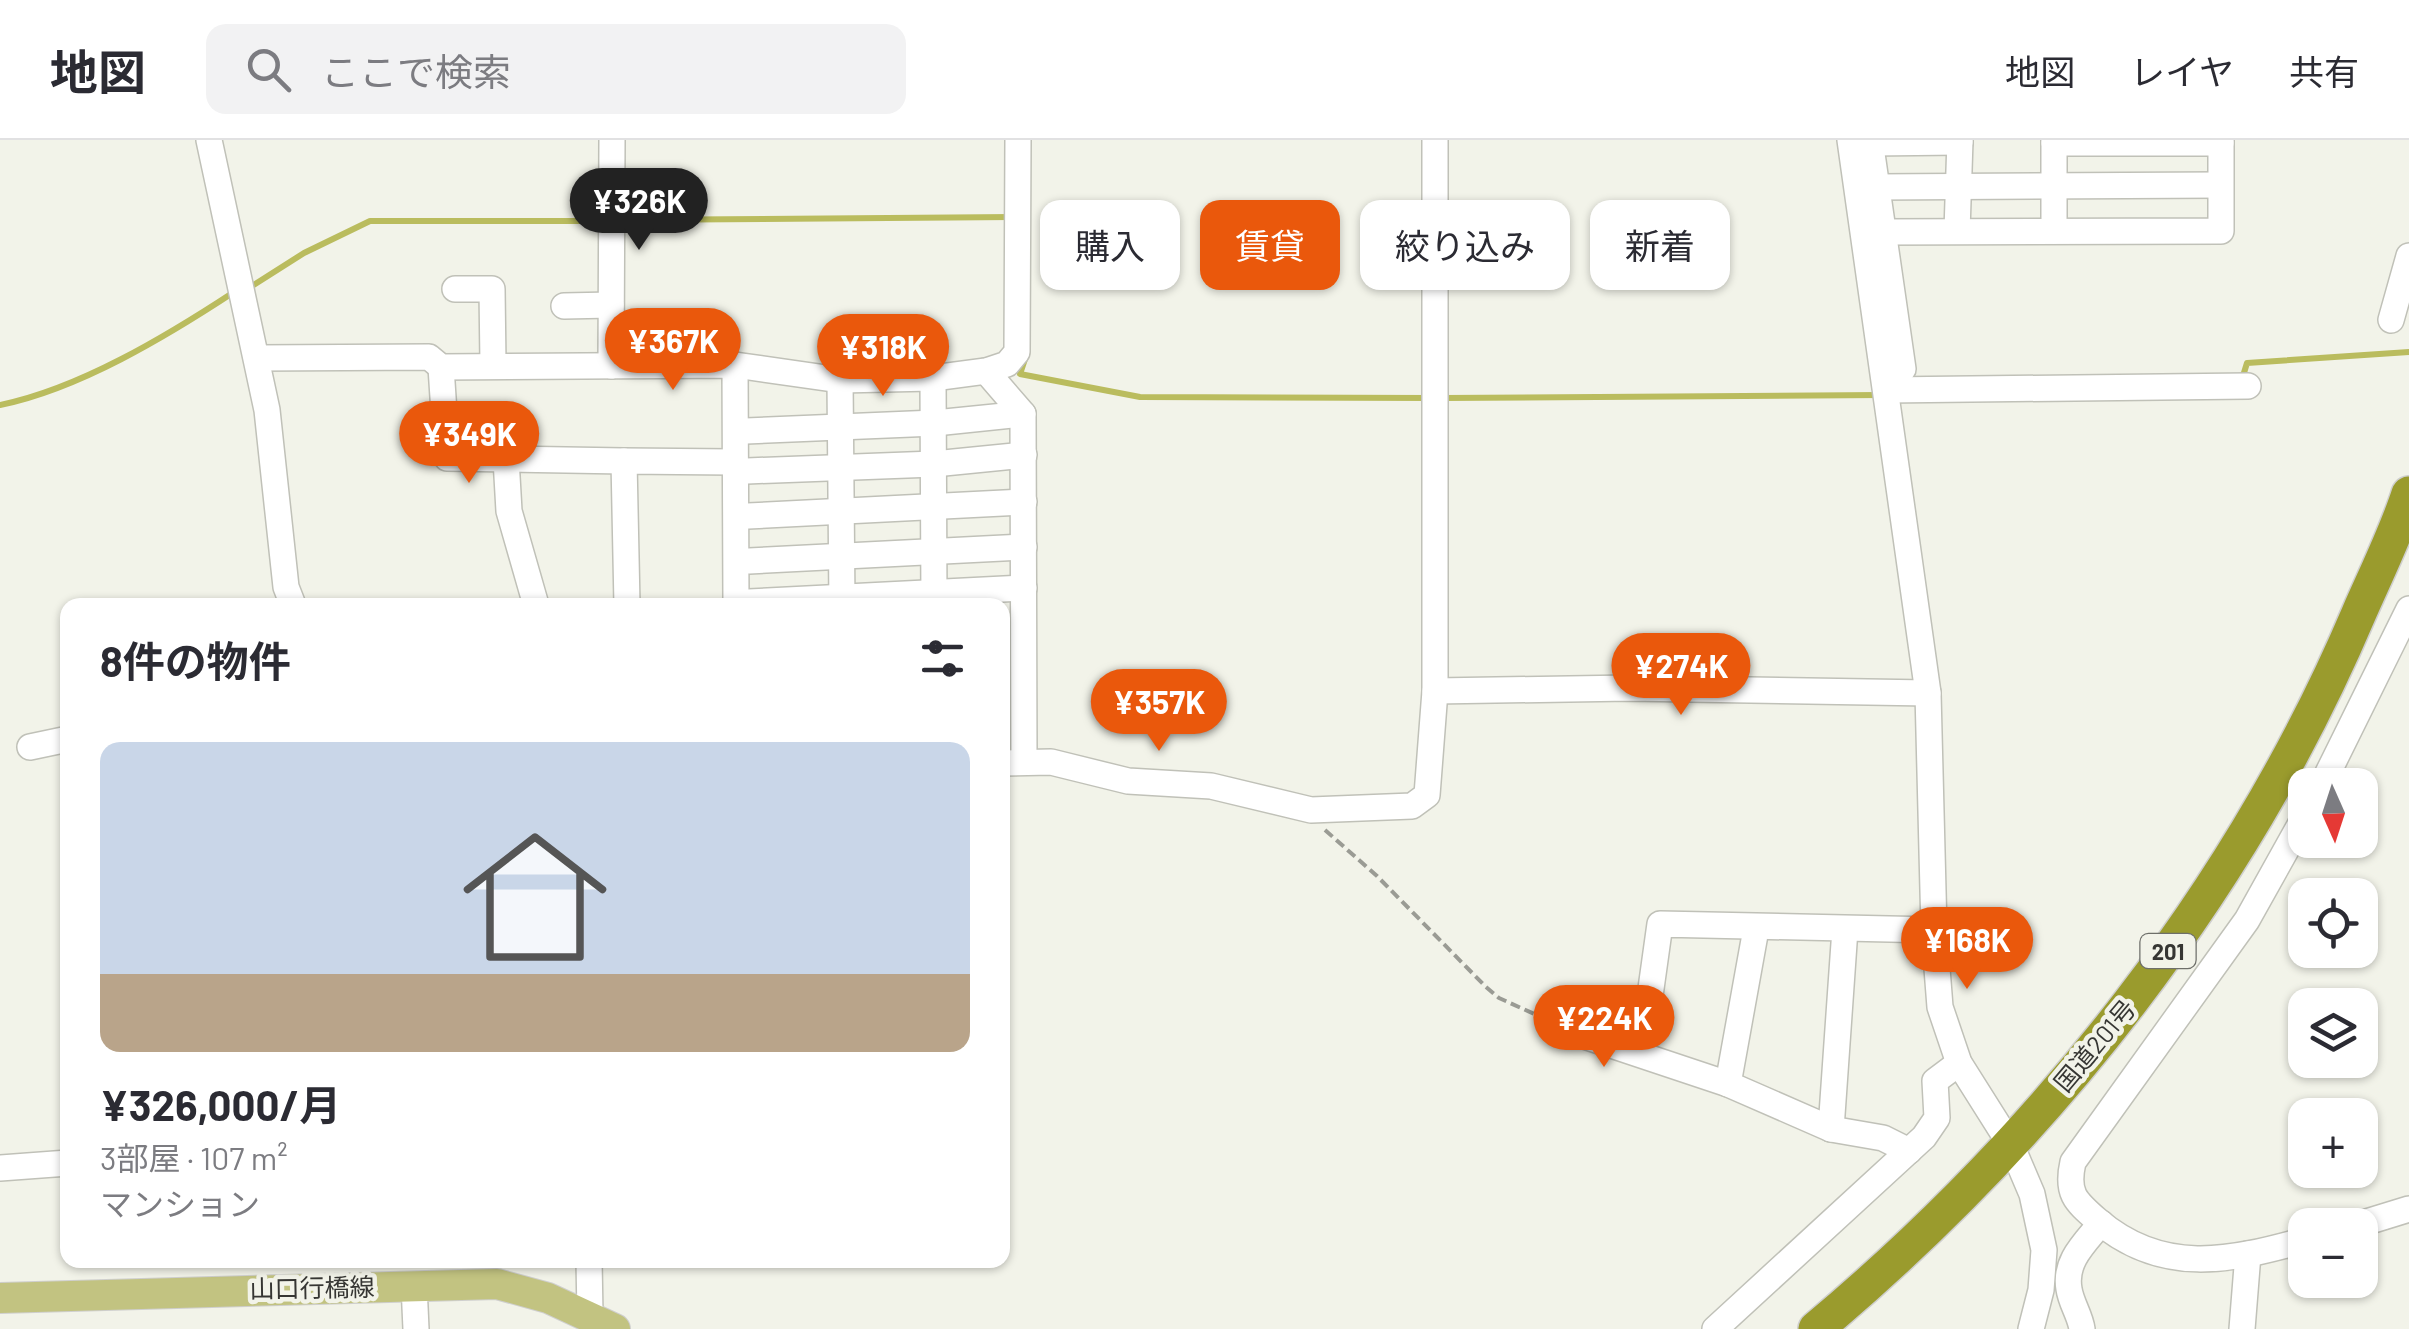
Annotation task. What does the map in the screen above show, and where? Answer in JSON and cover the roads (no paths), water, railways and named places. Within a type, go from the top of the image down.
[{"type":"highway","name":"国道201号","points":[[1816,1329],[1869,1284],[2012,1147],[2140,992],[2220,876],[2304,732],[2341,656],[2409,494]]},
{"type":"main road","name":"山口行橋線","points":[[0,1298],[497,1284],[603,1322]]},
{"type":"street","points":[[209,140],[258,358],[290,598]]},
{"type":"street","points":[[611,366],[612,140]]},
{"type":"street","points":[[258,358],[429,357],[441,366],[735,365],[840,380],[933,378],[986,371],[1007,364],[1017,352],[1018,140]]},
{"type":"street","points":[[986,371],[1023,414],[1024,588],[1013,627],[1013,762],[1051,762],[1128,781],[1211,786],[1311,810],[1412,806],[1427,795],[1435,691],[1434,140]]},
{"type":"street","points":[[1864,141],[1960,141],[1957,231]]},
{"type":"street","points":[[1864,141],[1877,187],[1903,369],[1886,380]]},
{"type":"street","points":[[1864,141],[1886,380],[1928,693],[1934,930],[1940,1007],[1959,1063],[2012,1147],[2032,1194],[2044,1250],[2041,1290],[2030,1329]]},
{"type":"street","points":[[1883,232],[2221,231],[2221,141],[2054,141],[2054,231]]},
{"type":"street","points":[[1877,187],[2220,185]]},
{"type":"street","points":[[2391,320],[2409,256]]},
{"type":"street","points":[[455,289],[492,289],[493,364]]},
{"type":"street","points":[[564,306],[612,304]]},
{"type":"street","points":[[735,365],[745,598]]},
{"type":"street","points":[[441,366],[447,458],[841,468],[1024,456]]},
{"type":"street","points":[[933,378],[934,598]]},
{"type":"street","points":[[840,380],[842,598]]},
{"type":"street","points":[[1886,380],[2248,386]]},
{"type":"street","points":[[745,598],[748,516],[740,467],[746,397]]},
{"type":"street","points":[[746,431],[935,424],[1023,414]]},
{"type":"street","points":[[506,460],[509,511],[534,598]]},
{"type":"street","points":[[624,461],[628,598]]},
{"type":"street","points":[[748,516],[1024,502]]},
{"type":"street","points":[[748,561],[1024,547]]},
{"type":"street","points":[[942,598],[1024,588]]},
{"type":"street","points":[[2330,768],[2409,609]]},
{"type":"street","points":[[1435,691],[1630,688],[1928,693]]},
{"type":"street","points":[[30,747],[60,741]]},
{"type":"street","points":[[2288,846],[2247,920],[2073,1162],[2070,1177],[2072,1198],[2140,1249],[2189,1260],[2248,1254],[2288,1244]]},
{"type":"street","points":[[1642,1053],[1660,924],[1934,930]]},
{"type":"street","points":[[1728,1084],[1756,929]]},
{"type":"street","points":[[1831,1129],[1844,930]]},
{"type":"street","points":[[1582,1035],[1728,1084],[1831,1129],[1883,1138],[1908,1151]]},
{"type":"street","points":[[1714,1329],[1830,1227],[1908,1151],[1937,1118],[1935,1081],[1959,1063]]},
{"type":"street","points":[[0,1168],[60,1164]]},
{"type":"street","points":[[2378,1219],[2409,1210]]},
{"type":"street","points":[[2082,1329],[2069,1292],[2068,1272],[2074,1257],[2101,1223]]},
{"type":"street","points":[[2242,1329],[2248,1254]]},
{"type":"street","points":[[591,1268],[603,1322]]},
{"type":"street","points":[[414,1285],[416,1329]]},
{"type":"waterway","points":[[616,220],[1014,217]]},
{"type":"waterway","points":[[249,288],[304,253],[370,221],[604,221]]},
{"type":"waterway","points":[[0,405],[91,374],[234,292]]},
{"type":"waterway","points":[[2243,376],[2247,363],[2409,352]]},
{"type":"waterway","points":[[1026,356],[1020,374],[1140,397],[1431,398]]},
{"type":"waterway","points":[[1444,398],[1881,395]]}]
